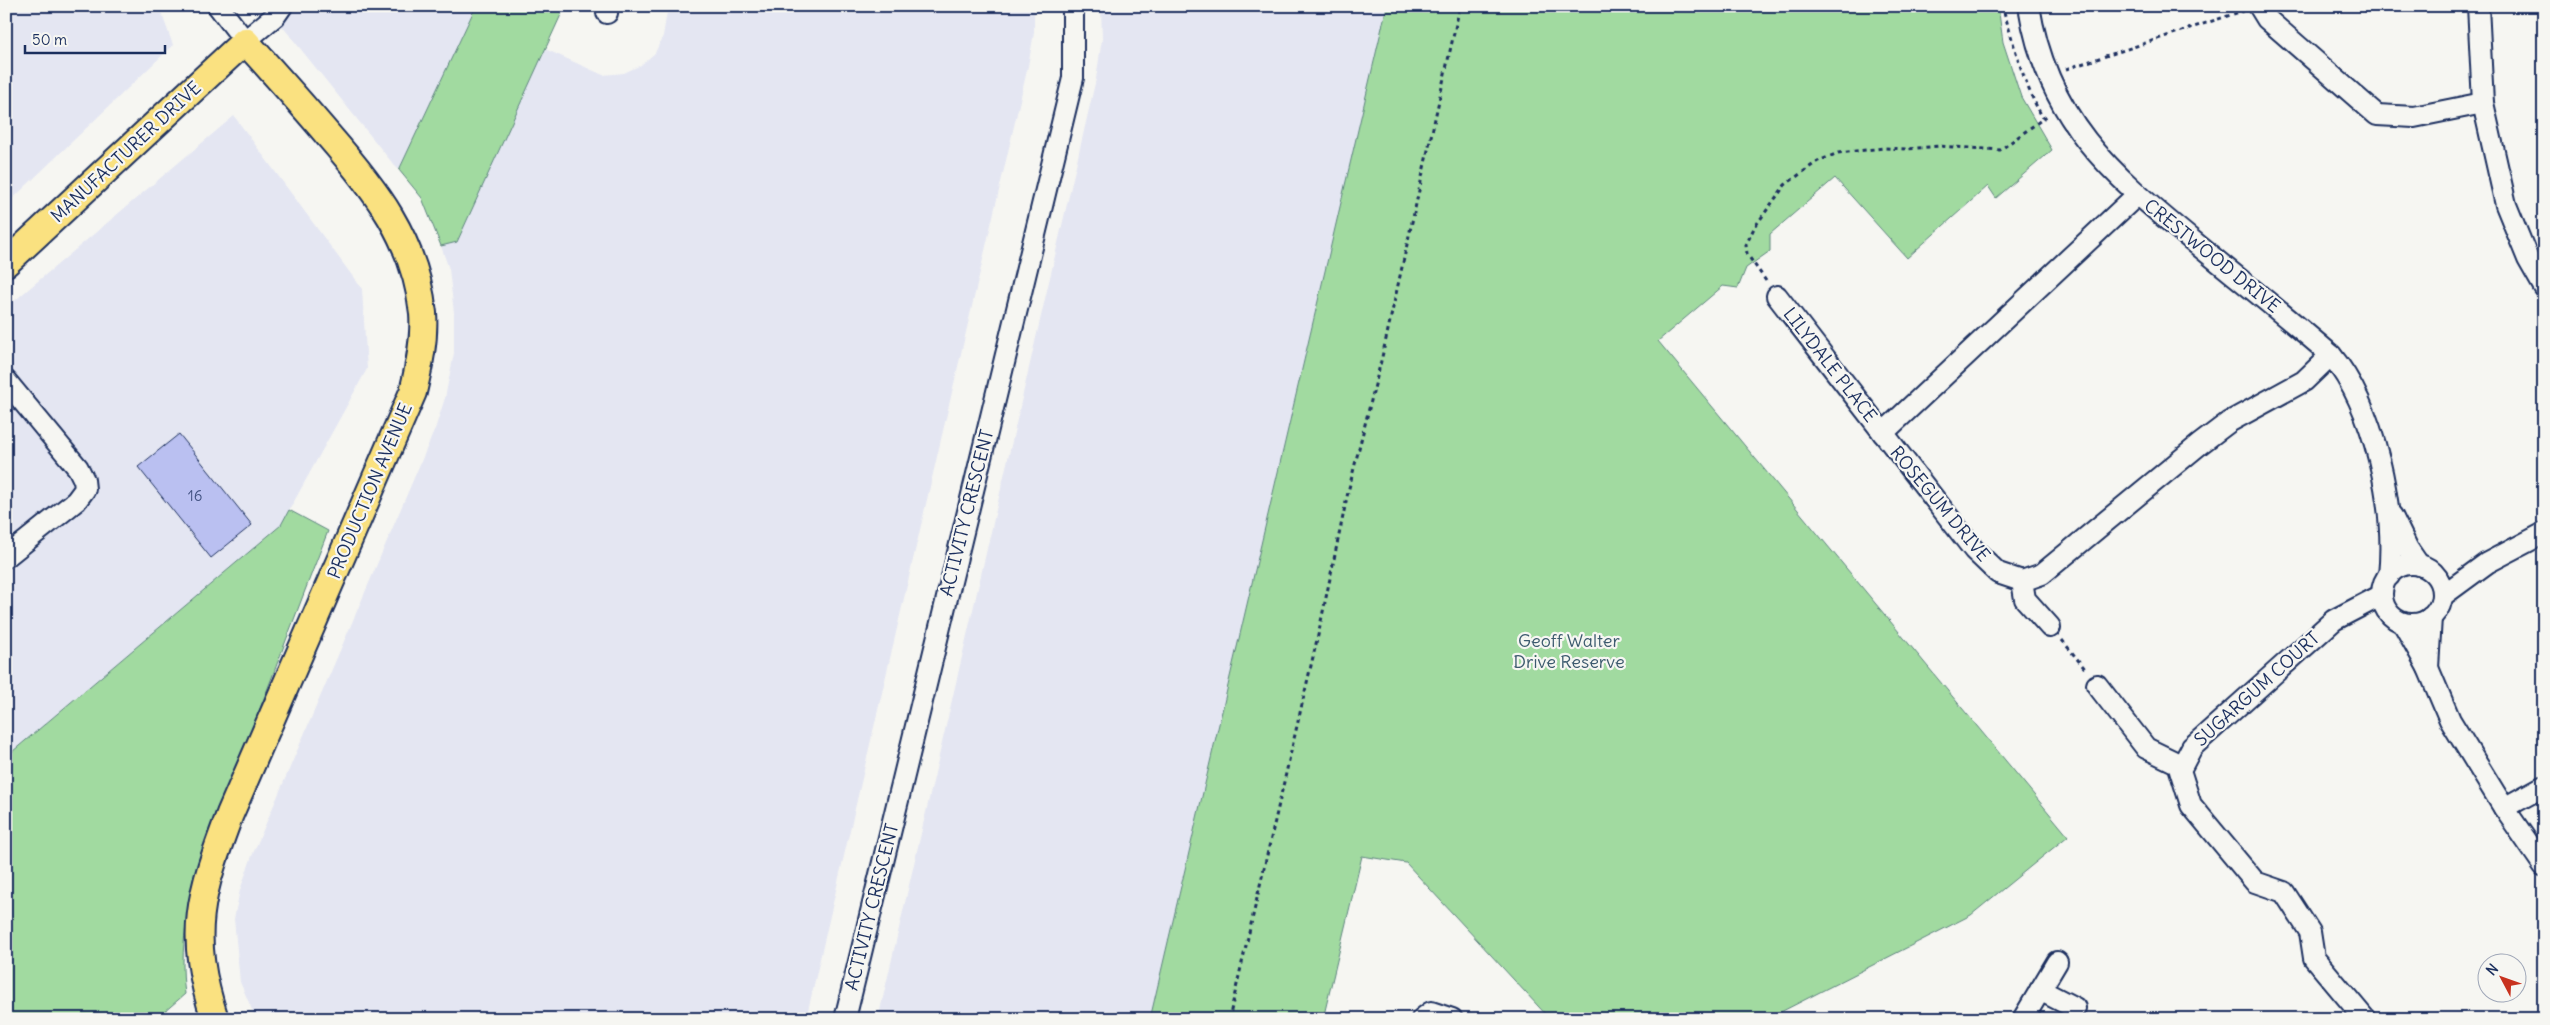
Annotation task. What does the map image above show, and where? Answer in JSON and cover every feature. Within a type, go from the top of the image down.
[{"type":"main road","name":"MANUFACTURER DRIVE","points":[[6,262],[245,41]]},
{"type":"main road","name":"PRODUCTION AVENUE","points":[[215,1019],[205,988],[199,950],[199,919],[208,873],[230,814],[413,392],[420,364],[423,328],[423,313],[412,261],[394,219],[359,170],[245,41]]},
{"type":"street","name":"PRODUCTION AVENUE","points":[[218,6],[245,41]]},
{"type":"street","points":[[245,41],[276,16],[282,6]]},
{"type":"street","name":"ACTIVITY CRESCENT","points":[[845,1019],[1073,78],[1073,6]]},
{"type":"street","name":"CRESTWOOD DRIVE","points":[[2029,6],[2033,31],[2047,75],[2087,143],[2137,195],[2331,355],[2352,383],[2367,422],[2389,507],[2408,549],[2419,565]]},
{"type":"street","points":[[2478,6],[2483,103],[2506,205],[2528,259],[2544,287]]},
{"type":"street","points":[[2254,8],[2377,115],[2414,117],[2483,103]]},
{"type":"street","name":"ROSEGUM DRIVE","points":[[2022,580],[1998,572],[1974,550],[1883,434],[2137,195]]},
{"type":"street","name":"LILYDALE PLACE","points":[[1777,296],[1883,434]]},
{"type":"street","points":[[2050,627],[2025,599],[2022,580],[2042,574],[2200,444],[2237,418],[2304,381],[2331,355]]},
{"type":"street","points":[[6,381],[78,468],[84,480],[85,489],[76,501],[6,557]]},
{"type":"street","name":"CRESTWOOD DRIVE","points":[[2389,507],[2391,555],[2389,576]]},
{"type":"street","points":[[2440,587],[2544,534]]},
{"type":"street","points":[[2391,610],[2423,622],[2431,617],[2437,611],[2440,587],[2432,572],[2419,565],[2402,566],[2389,576],[2391,610],[2428,668],[2450,720],[2504,808],[2544,866]]},
{"type":"street","name":"SUGARGUM COURT","points":[[2181,765],[2192,747],[2334,620],[2391,610]]},
{"type":"street","points":[[2428,668],[2431,617]]},
{"type":"street","points":[[2097,685],[2146,748],[2181,765],[2180,770],[2191,805],[2255,882],[2284,892],[2310,932],[2314,958],[2364,1019]]},
{"type":"street","points":[[2504,808],[2544,786]]},
{"type":"street","points":[[2023,1019],[2057,962]]},
{"type":"street","points":[[2040,990],[2075,1008]]},
{"type":"street","points":[[1422,1019],[1431,1012],[1452,1019]]},
{"type":"path","points":[[1229,1019],[1314,650],[1348,492],[1382,357],[1460,6]]},
{"type":"path","points":[[1999,6],[2003,9],[2030,96],[2044,118]]},
{"type":"path","points":[[2047,75],[2254,8]]},
{"type":"path","points":[[1777,296],[1747,254],[1746,245],[1754,228],[1785,185],[1818,161],[1838,154],[1877,148],[1908,149],[1939,146],[2000,150],[2062,103]]},
{"type":"path","points":[[2050,627],[2071,648],[2097,685]]},
{"type":"shaded area","points":[[6,6],[159,6],[173,45],[6,205]]},
{"type":"shaded area","points":[[266,6],[476,6],[399,170],[394,165]]},
{"type":"shaded area","points":[[668,6],[1034,6],[1034,33],[1028,66],[806,1019],[256,1019],[240,982],[234,919],[240,890],[252,856],[435,429],[445,398],[454,353],[454,313],[449,269],[441,246],[457,241],[545,49],[603,75],[624,73],[641,65],[655,53],[663,36]]},
{"type":"shaded area","points":[[1101,6],[1387,6],[1150,1019],[878,1019],[1096,79],[1102,39]]},
{"type":"shaded area","points":[[234,116],[362,289],[367,369],[281,525],[6,757],[6,308]]},
{"type":"green space","points":[[476,6],[565,6],[457,242],[441,246],[422,198],[399,170]]},
{"type":"green space","name":"Geoff Walter Drive Reserve","points":[[1387,6],[1998,6],[2003,42],[2021,97],[2052,150],[1996,198],[1988,186],[1907,258],[1835,178],[1770,234],[1770,251],[1746,268],[1738,288],[1723,286],[1658,341],[2068,836],[1971,915],[1767,1019],[1550,1019],[1406,863],[1362,856],[1323,1019],[1150,1019]]},
{"type":"green space","points":[[289,510],[328,531],[201,864],[186,928],[183,961],[185,994],[156,1019],[6,1019],[6,757],[281,525]]},
{"type":"building","points":[[179,434],[252,525],[211,558],[138,467]]}]
